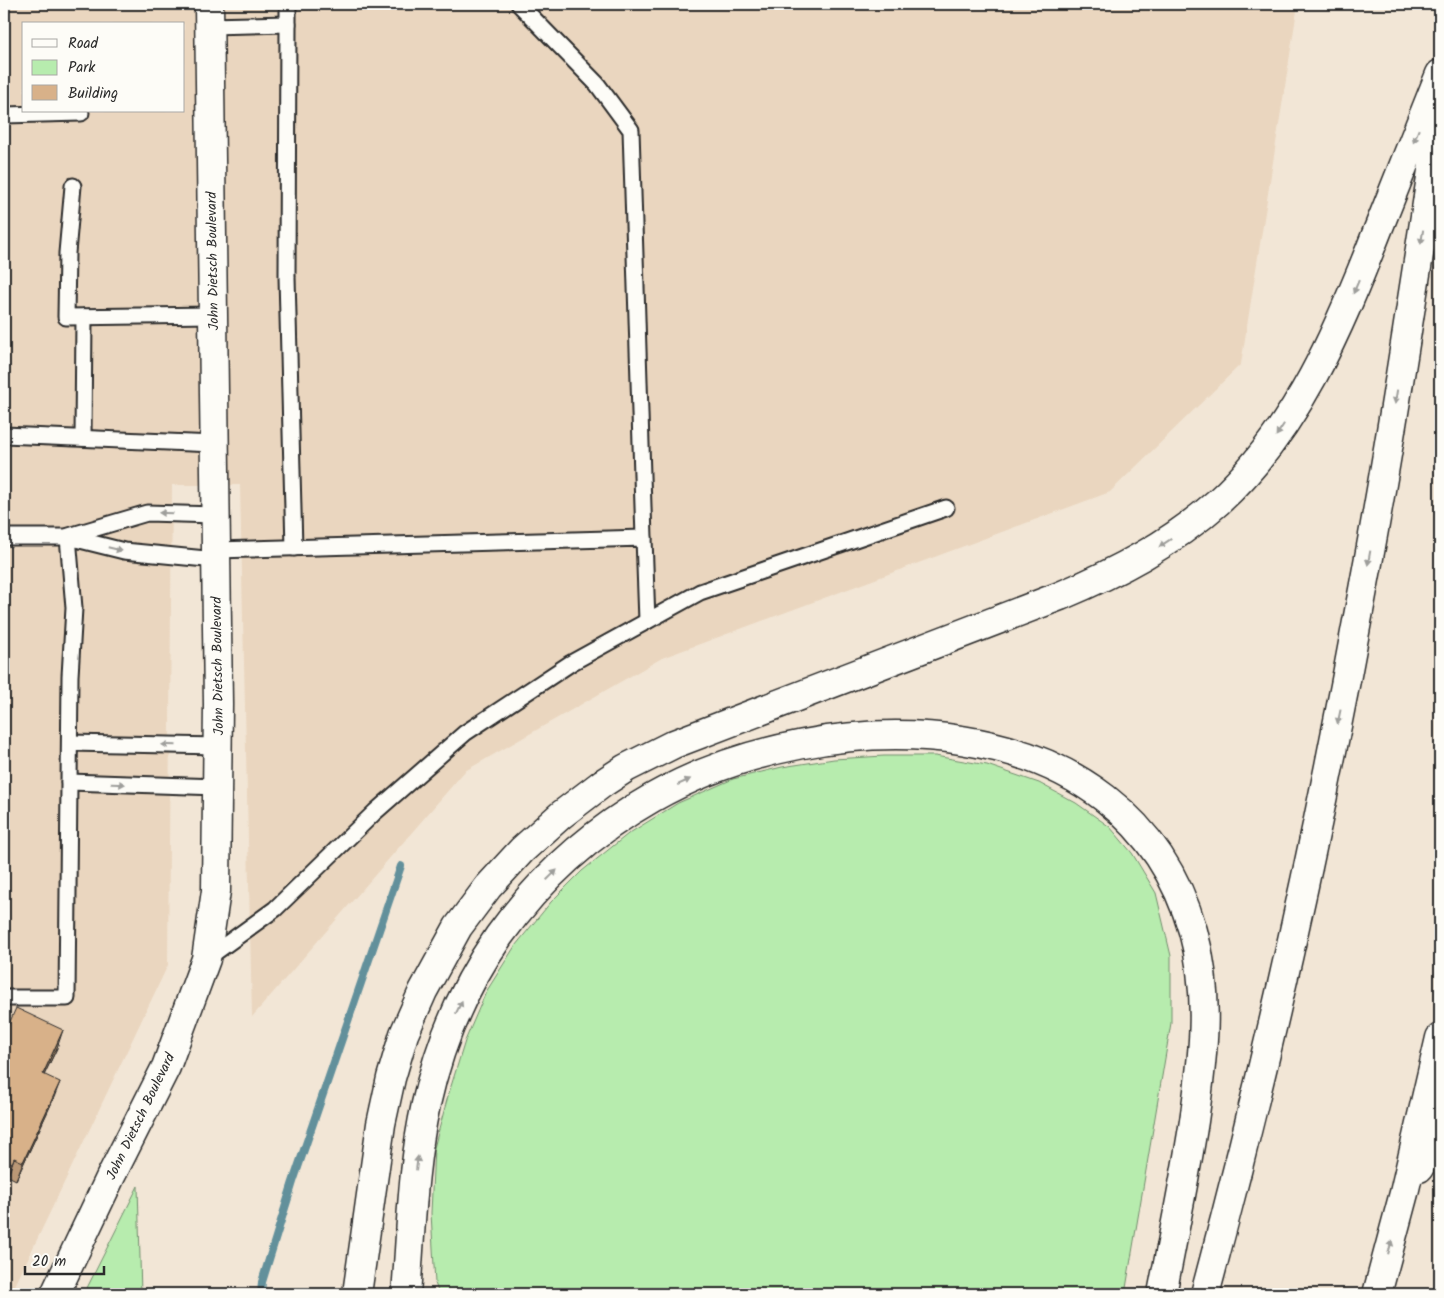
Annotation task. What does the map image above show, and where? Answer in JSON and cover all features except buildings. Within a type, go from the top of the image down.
[{"type":"main road","name":"John Dietsch Boulevard","points":[[55,1294],[111,1176],[166,1067],[206,959],[216,891],[218,746],[209,15]]},
{"type":"main road","points":[[357,1294],[381,1124],[397,1056],[413,1012],[437,964],[458,927],[488,887],[522,850],[561,815],[603,783],[635,764],[699,733],[1098,580],[1152,551],[1185,529],[1217,503],[1246,474],[1271,443],[1299,401],[1319,366],[1357,283],[1440,74]]},
{"type":"main road","points":[[1205,1294],[1264,1060],[1306,872],[1344,688],[1380,497],[1440,120]]},
{"type":"main road","points":[[406,1294],[418,1154],[425,1106],[436,1064],[455,1015],[472,980],[498,938],[531,896],[569,858],[609,826],[653,798],[703,773],[763,753],[823,740],[880,735],[938,737],[966,741],[1018,754],[1054,768],[1080,781],[1114,806],[1144,836],[1168,872],[1179,893],[1193,930],[1201,969],[1204,1030],[1189,1152],[1162,1294]]},
{"type":"main road","points":[[1377,1294],[1404,1193],[1440,1038]]},
{"type":"main road","points":[[1404,1193],[1440,1132]]},
{"type":"main road","points":[[413,1212],[424,1294]]},
{"type":"lane","points":[[288,4],[287,277],[294,548]]},
{"type":"lane","points":[[519,4],[596,84],[631,130],[646,621]]},
{"type":"lane","points":[[209,15],[288,24]]},
{"type":"lane","points":[[4,115],[81,113]]},
{"type":"lane","points":[[74,186],[68,253],[66,317],[213,315]]},
{"type":"lane","points":[[82,438],[84,317]]},
{"type":"lane","points":[[4,436],[214,444]]},
{"type":"lane","points":[[206,959],[275,909],[375,812],[465,733],[571,663],[700,592],[946,508]]},
{"type":"lane","points":[[68,537],[147,512],[215,515]]},
{"type":"lane","points":[[4,537],[68,537],[124,551],[216,555],[294,548],[644,538]]},
{"type":"lane","points":[[4,998],[67,998],[69,782],[74,608],[68,537]]},
{"type":"lane","points":[[70,743],[218,746]]},
{"type":"lane","points":[[69,782],[218,787]]},
{"type":"shaded area","points":[[4,4],[1298,4],[1241,364],[1110,492],[662,658],[465,771],[252,1017],[240,485],[172,485],[168,965],[11,1294],[4,1294]]},
{"type":"green space","points":[[884,756],[935,756],[987,765],[1039,783],[1076,803],[1110,827],[1132,853],[1156,893],[1171,956],[1171,1023],[1125,1294],[439,1294],[435,1283],[431,1213],[434,1148],[448,1096],[465,1041],[486,992],[515,946],[551,902],[582,871],[628,834],[678,803],[733,779],[782,767],[834,759]]},
{"type":"green space","points":[[138,1186],[141,1294],[84,1294]]},
{"type":"waterway","points":[[261,1294],[262,1282],[293,1182],[401,866]]}]
